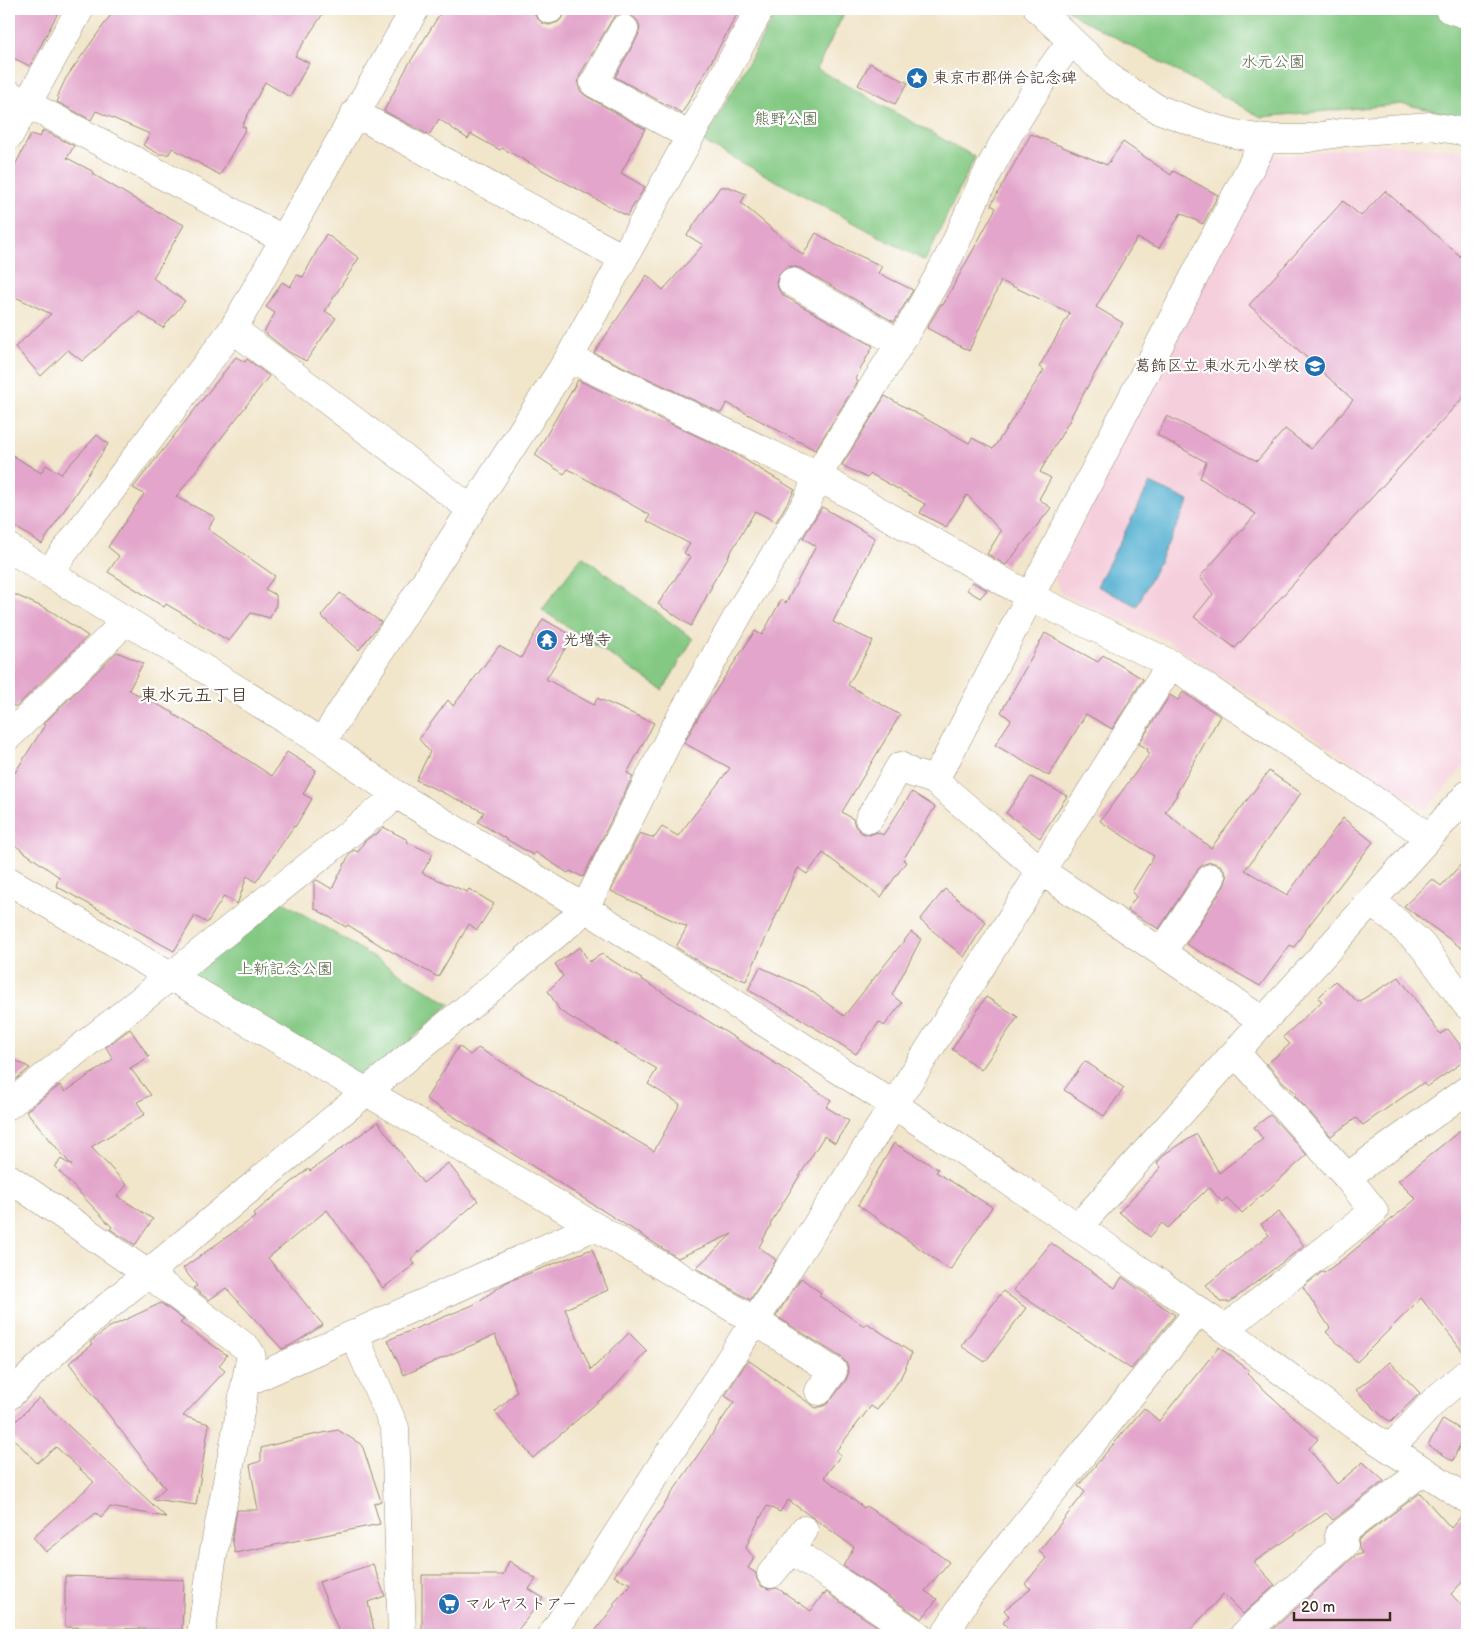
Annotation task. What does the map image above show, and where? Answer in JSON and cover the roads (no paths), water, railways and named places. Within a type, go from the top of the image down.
[{"type":"street","points":[[9,136],[18,99],[80,9]]},
{"type":"street","points":[[49,572],[233,328],[415,9]]},
{"type":"street","points":[[322,742],[569,358],[760,9]]},
{"type":"street","points":[[1038,9],[1114,81],[1158,109],[1202,125],[1239,135],[1265,139],[1303,140],[1346,132],[1431,126],[1467,132]]},
{"type":"street","points":[[1449,9],[1467,14]]},
{"type":"street","points":[[624,29],[594,83],[690,136]]},
{"type":"street","points":[[9,1396],[65,1342],[572,921],[585,908],[674,729],[745,603],[808,500],[817,476],[900,343],[947,261],[983,181],[1006,139],[1054,63],[1072,41]]},
{"type":"street","points":[[18,99],[283,239]]},
{"type":"street","points":[[355,113],[623,258]]},
{"type":"street","points":[[934,780],[1031,597],[1265,139]]},
{"type":"street","points":[[792,282],[900,343]]},
{"type":"street","points":[[233,328],[471,508]]},
{"type":"street","points":[[569,358],[817,476],[1031,597],[1170,664],[1429,837]]},
{"type":"street","points":[[9,548],[322,742],[394,793],[585,908],[894,1105],[1078,1227],[1225,1329],[1355,1426],[1467,1499]]},
{"type":"street","points":[[9,736],[114,633],[124,620]]},
{"type":"street","points":[[552,1635],[894,1105],[1170,664]]},
{"type":"street","points":[[869,818],[900,766],[912,773],[934,780],[1040,870],[1263,1021]]},
{"type":"street","points":[[9,1105],[384,806],[394,793]]},
{"type":"street","points":[[1078,1227],[1467,795]]},
{"type":"street","points":[[1162,952],[1211,878]]},
{"type":"street","points":[[9,881],[755,1321],[832,1372]]},
{"type":"street","points":[[1372,900],[1421,944],[1467,1005]]},
{"type":"street","points":[[1225,1329],[1374,1211],[1347,1177],[1236,1053]]},
{"type":"street","points":[[1347,1177],[1467,1090]]},
{"type":"street","points":[[9,1178],[148,1274],[247,1348],[251,1354],[200,1635]]},
{"type":"street","points":[[247,1382],[593,1226]]},
{"type":"street","points":[[945,1635],[967,1597],[1198,1312]]},
{"type":"street","points":[[354,1335],[395,1428],[402,1635]]},
{"type":"street","points":[[1390,1449],[1435,1400],[1467,1373]]},
{"type":"street","points":[[1244,1635],[1344,1546],[1338,1536],[1423,1471]]},
{"type":"street","points":[[771,1574],[798,1540],[918,1635]]},
{"type":"water","points":[[1150,483],[1189,501],[1137,606],[1097,586]]},
{"type":"place","name":"東京市郡併合記念碑","points":[[917,78]]},
{"type":"place","name":"葛飾区立 東水元小学校","points":[[1315,366]]},
{"type":"place","name":"光増寺","points":[[547,640]]},
{"type":"place","name":"マルヤストアー","points":[[449,1604]]},
{"type":"district","name":"東水元五丁目","points":[[194,695]]},
{"type":"park label","name":"水元公園","points":[[1273,62]]},
{"type":"park label","name":"熊野公園","points":[[786,119]]},
{"type":"park label","name":"上新記念公園","points":[[285,969]]}]
